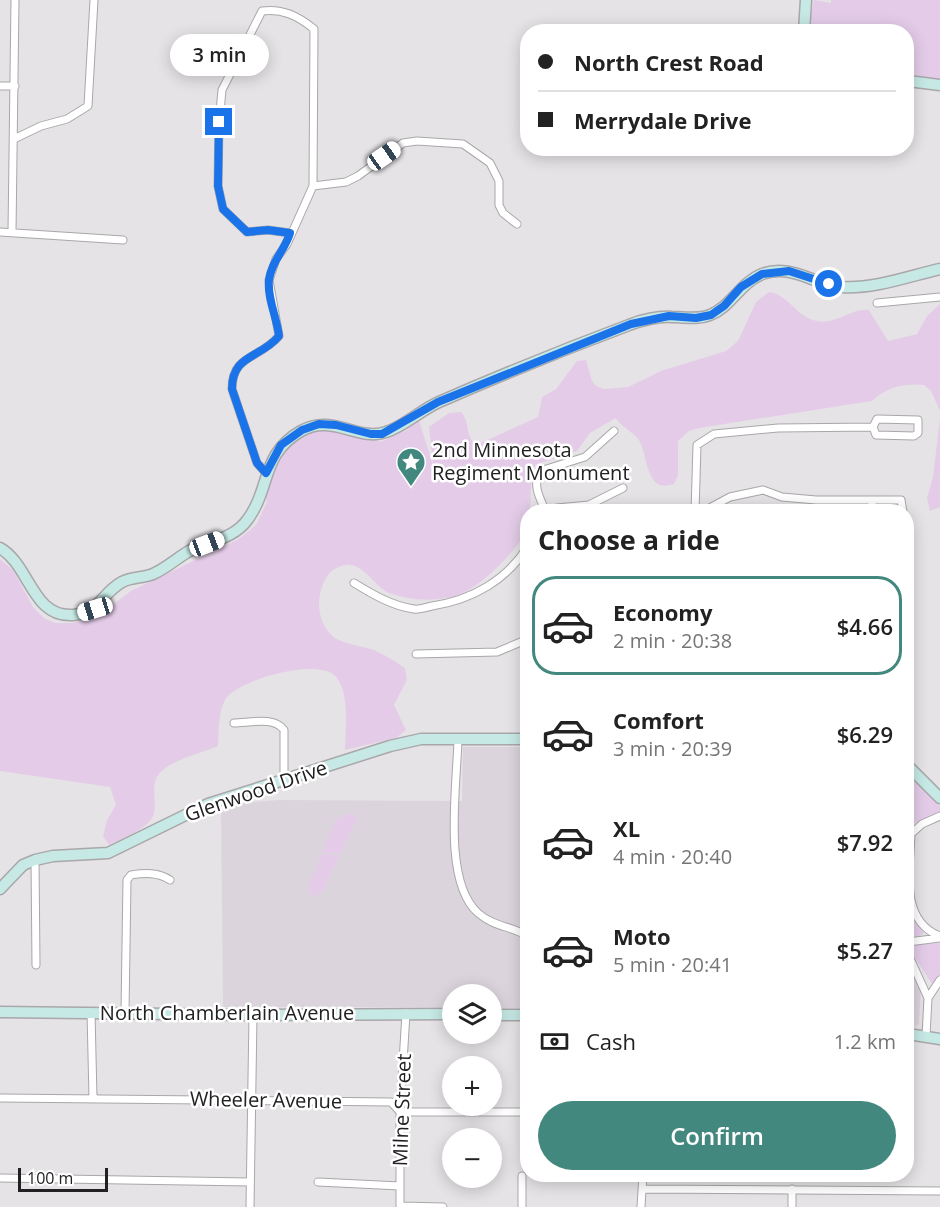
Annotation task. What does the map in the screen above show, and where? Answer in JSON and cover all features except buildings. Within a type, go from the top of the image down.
[{"type":"street","points":[[12,232],[16,138],[15,0]]},
{"type":"street","points":[[16,138],[41,126],[67,119],[88,106],[94,0]]},
{"type":"street","points":[[804,24],[806,0]]},
{"type":"street","points":[[266,473],[257,463],[232,389],[232,377],[236,366],[272,344],[279,336],[269,280],[276,260],[287,244],[313,186],[314,29],[300,17],[274,9],[262,11],[222,90],[218,186],[223,209],[247,232],[268,230],[290,233]]},
{"type":"street","points":[[914,82],[940,85]]},
{"type":"street","points":[[0,86],[15,86]]},
{"type":"street","points":[[313,186],[346,182],[358,176],[403,143],[417,141],[464,144],[490,163],[499,182],[499,205],[503,213],[517,224]]},
{"type":"street","points":[[0,232],[123,240]]},
{"type":"street","points":[[0,548],[10,554],[20,566],[35,595],[49,610],[74,615],[95,609],[125,580],[153,574],[192,550],[235,532],[249,519],[266,473],[281,445],[302,430],[319,424],[382,434],[438,402],[631,324],[669,316],[696,318],[711,315],[724,306],[741,287],[762,274],[789,271],[842,287],[873,285],[940,269]]},
{"type":"street","points":[[877,303],[940,297]]},
{"type":"street","points":[[877,419],[918,420],[918,433],[914,436],[876,435],[873,427],[877,419]]},
{"type":"street","points":[[695,504],[697,445],[714,434],[778,428],[873,427]]},
{"type":"street","points":[[542,504],[537,492],[536,479],[540,471],[585,457],[614,431]]},
{"type":"street","points":[[591,504],[623,488]]},
{"type":"street","points":[[717,504],[730,497],[763,490],[782,497],[901,500],[902,504]]},
{"type":"street","points":[[354,583],[379,598],[415,609],[448,604],[479,592],[504,575],[520,556]]},
{"type":"street","points":[[416,654],[497,652],[520,642]]},
{"type":"street","points":[[234,723],[272,722],[279,724],[284,730],[284,780]]},
{"type":"street","name":"Glenwood Drive","points":[[0,889],[23,865],[35,860],[53,856],[108,853],[208,804],[401,744],[422,739],[520,739]]},
{"type":"street","points":[[458,740],[455,854],[458,879],[472,906],[486,919],[520,933]]},
{"type":"street","points":[[914,772],[940,798]]},
{"type":"street","points":[[914,830],[940,816]]},
{"type":"street","points":[[35,860],[36,965]]},
{"type":"street","points":[[125,1012],[127,879],[131,875],[148,873],[163,875],[170,880]]},
{"type":"street","points":[[914,912],[930,932],[940,937]]},
{"type":"street","points":[[914,941],[940,937]]},
{"type":"street","points":[[914,967],[928,998],[926,1036]]},
{"type":"street","points":[[928,998],[940,980]]},
{"type":"street","name":"North Chamberlain Avenue","points":[[0,1012],[253,1015],[442,1014]]},
{"type":"street","points":[[91,1012],[93,1098]]},
{"type":"street","name":"Milne Street","points":[[400,1206],[400,1112],[406,1013]]},
{"type":"street","points":[[250,1207],[253,1015]]},
{"type":"street","points":[[502,1015],[520,1015]]},
{"type":"street","points":[[914,1035],[940,1039]]},
{"type":"street","name":"Wheeler Avenue","points":[[0,1098],[391,1102],[400,1112],[520,1112]]},
{"type":"street","points":[[0,1178],[250,1182]]},
{"type":"street","points":[[318,1182],[400,1186]]},
{"type":"street","points":[[522,1182],[522,1207]]},
{"type":"street","points":[[640,1207],[643,1182]]},
{"type":"street","points":[[643,1189],[940,1191]]},
{"type":"street","points":[[792,1189],[792,1207]]},
{"type":"street","points":[[400,1206],[443,1207]]},
{"type":"shaded area","points":[[814,0],[831,3],[831,0],[940,0],[940,79],[914,76],[914,24],[812,24]]},
{"type":"shaded area","points":[[769,292],[781,296],[807,317],[821,321],[869,310],[888,341],[917,334],[927,316],[940,304],[940,411],[931,391],[924,385],[909,385],[890,389],[872,401],[699,428],[689,431],[678,441],[678,475],[674,484],[665,486],[653,479],[640,442],[616,418],[590,433],[577,451],[535,465],[530,504],[520,504],[520,541],[481,582],[463,593],[425,600],[404,597],[382,589],[358,567],[346,565],[335,569],[324,581],[319,599],[320,615],[327,630],[339,640],[374,650],[405,668],[407,680],[394,705],[406,730],[396,738],[345,750],[344,694],[337,678],[328,672],[315,669],[282,672],[265,677],[249,683],[227,697],[220,714],[218,746],[171,764],[159,774],[155,784],[155,808],[152,818],[138,830],[109,845],[103,836],[107,820],[116,805],[110,787],[0,771],[0,559],[13,570],[33,607],[44,618],[55,623],[72,623],[96,617],[131,591],[239,539],[256,525],[267,502],[266,488],[269,480],[286,446],[295,438],[317,431],[328,431],[375,438],[380,442],[409,429],[409,424],[418,417],[433,465],[429,427],[449,413],[461,412],[466,420],[470,437],[476,445],[538,417],[542,397],[556,389],[577,361],[586,360],[592,381],[596,386],[604,389],[628,387],[661,371],[726,351],[738,341],[756,302]]},
{"type":"shaded area","points":[[940,418],[940,507],[930,511],[927,498],[933,477]]},
{"type":"shaded area","points":[[463,747],[520,747],[520,1008],[502,1008],[502,984],[442,984],[442,1007],[223,1007],[221,813],[230,804],[278,800],[462,801]]},
{"type":"shaded area","points":[[914,779],[940,806],[940,813],[914,824]]},
{"type":"shaded area","points":[[345,814],[358,816],[341,853],[321,853],[336,820]]},
{"type":"shaded area","points":[[320,855],[340,855],[322,893],[313,896],[308,889]]},
{"type":"shaded area","points":[[914,915],[924,933],[914,936]]},
{"type":"shaded area","points":[[940,944],[940,974],[932,984],[914,956],[915,945]]},
{"type":"shaded area","points":[[914,972],[921,985],[919,1024],[914,1027]]},
{"type":"place","name":"2nd Minnesota Regiment Monument","points":[[411,488]]},
{"type":"route","points":[[219,122],[218,186],[223,209],[247,232],[268,230],[290,233],[269,280],[270,296],[278,321],[279,336],[272,344],[236,366],[232,377],[232,389],[257,463],[266,473],[281,445],[302,430],[319,424],[382,434],[393,430],[410,417],[438,402],[631,324],[669,316],[696,318],[711,315],[724,306],[741,287],[762,274],[789,271],[829,284]]}]
